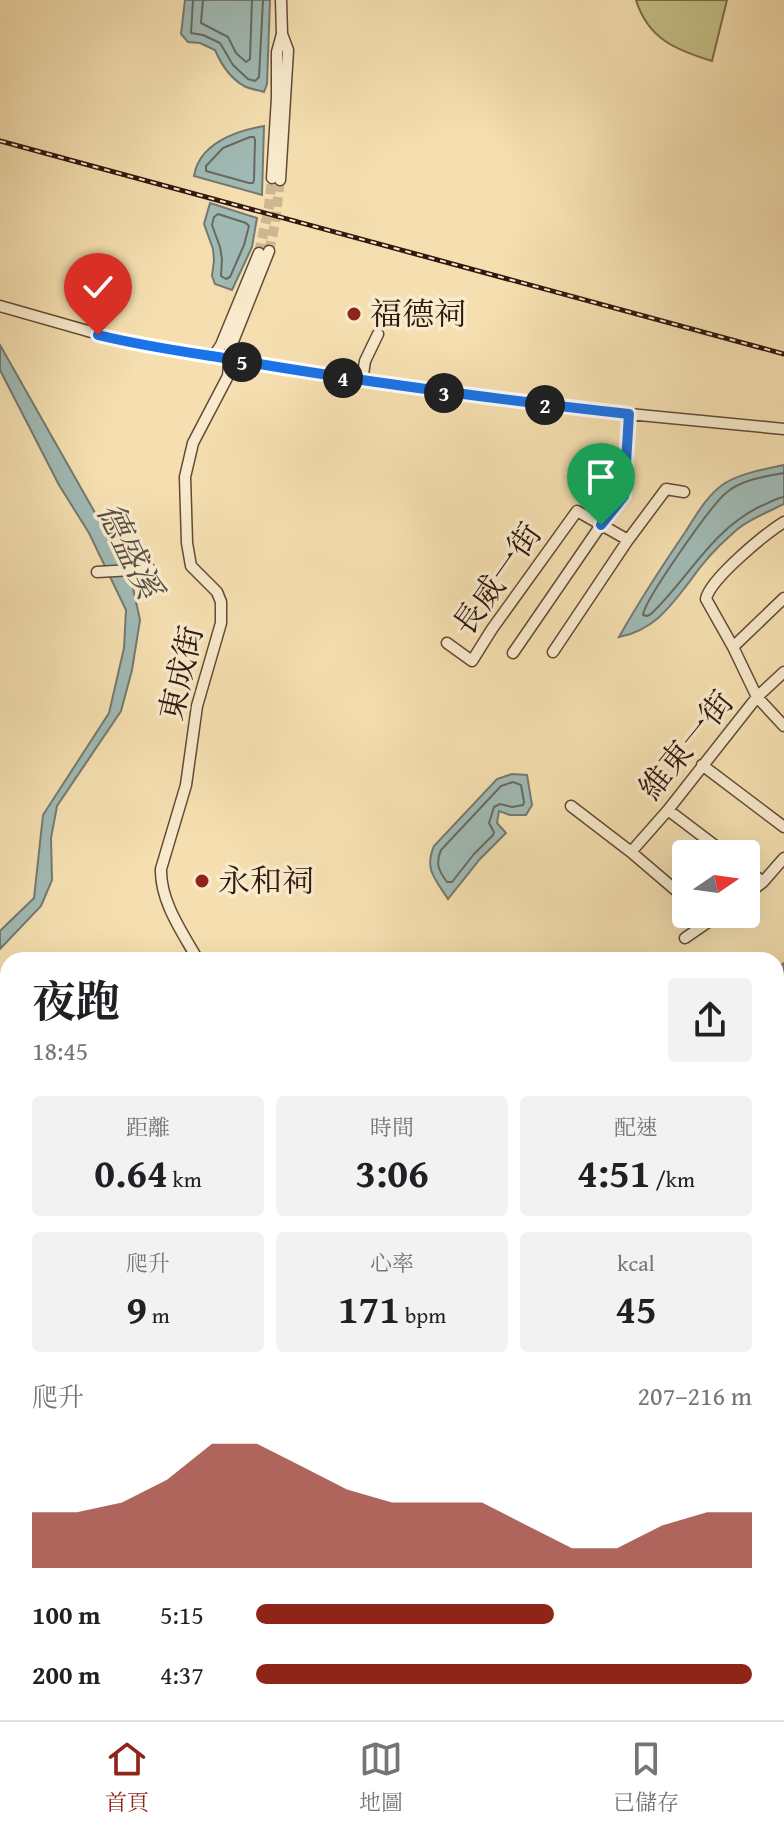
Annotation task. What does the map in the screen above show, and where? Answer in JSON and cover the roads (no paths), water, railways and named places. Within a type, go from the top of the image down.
[{"type":"street","points":[[276,179],[288,50],[282,34],[281,0]]},
{"type":"street","name":"東成街","points":[[194,952],[171,912],[160,881],[186,785],[197,706],[221,623],[221,602],[217,592],[191,566],[187,543],[185,477],[193,443],[228,376],[226,359],[264,252],[213,357]]},
{"type":"street","points":[[1,306],[130,343],[362,381],[629,414],[784,429]]},
{"type":"street","points":[[362,381],[365,361],[378,334]]},
{"type":"street","points":[[513,653],[624,496],[629,414]]},
{"type":"street","points":[[553,652],[666,489],[684,492]]},
{"type":"street","name":"長威一街","points":[[447,643],[472,661],[577,511],[628,540]]},
{"type":"street","points":[[784,522],[744,553],[708,590],[706,599],[757,697],[784,726]]},
{"type":"street","points":[[101,572],[146,569]]},
{"type":"street","points":[[733,647],[784,598]]},
{"type":"street","name":"維東一街","points":[[631,852],[757,697],[784,672]]},
{"type":"street","points":[[702,765],[784,827]]},
{"type":"street","points":[[571,806],[672,887]]},
{"type":"street","points":[[668,810],[708,840]]},
{"type":"street","points":[[760,884],[784,858]]},
{"type":"street","points":[[685,938],[697,928]]},
{"type":"water","points":[[185,0],[270,0],[267,84],[264,92],[239,83],[226,70],[215,50],[200,43],[188,42],[181,34]]},
{"type":"water","points":[[264,126],[262,195],[194,176],[197,165],[211,147],[242,131]]},
{"type":"water","points":[[210,203],[257,218],[252,247],[232,290],[215,284],[212,276],[213,249],[204,224]]},
{"type":"water","points":[[0,345],[111,541],[132,583],[140,620],[121,711],[57,806],[51,838],[52,880],[41,906],[0,949],[0,931],[34,898],[43,815],[109,713],[124,648],[126,610],[89,533],[59,485],[0,370]]},
{"type":"water","points":[[784,465],[784,504],[749,521],[731,535],[652,623],[619,637],[713,493],[739,477]]},
{"type":"water","points":[[512,774],[527,775],[532,805],[526,815],[499,811],[497,823],[506,833],[448,899],[431,868],[434,846],[497,779]]},
{"type":"tunnel","points":[[259,253],[272,178]]},
{"type":"tunnel","points":[[269,251],[280,180]]},
{"type":"railway","points":[[0,141],[784,354]]},
{"type":"place","name":"福德祠","points":[[354,314]]},
{"type":"place","name":"永和祠","points":[[202,881]]},
{"type":"water label","name":"德盛溪","points":[[130,550]]}]
